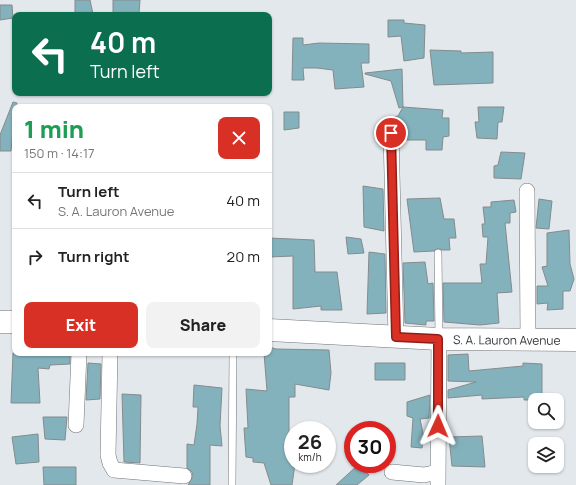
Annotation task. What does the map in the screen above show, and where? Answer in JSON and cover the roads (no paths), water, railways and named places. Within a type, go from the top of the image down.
[{"type":"highway","points":[[0,322],[12,322]]},
{"type":"highway","name":"S. A. Lauron Avenue","points":[[272,330],[438,339],[576,340]]},
{"type":"street","points":[[391,133],[396,337]]},
{"type":"street","points":[[527,191],[528,340]]},
{"type":"street","points":[[396,472],[438,478],[438,339]]},
{"type":"street","points":[[76,425],[79,356]]},
{"type":"street","points":[[110,356],[108,455],[110,464],[114,470],[184,476]]},
{"type":"lane","points":[[438,253],[438,339]]},
{"type":"lane","points":[[232,485],[233,356]]}]
